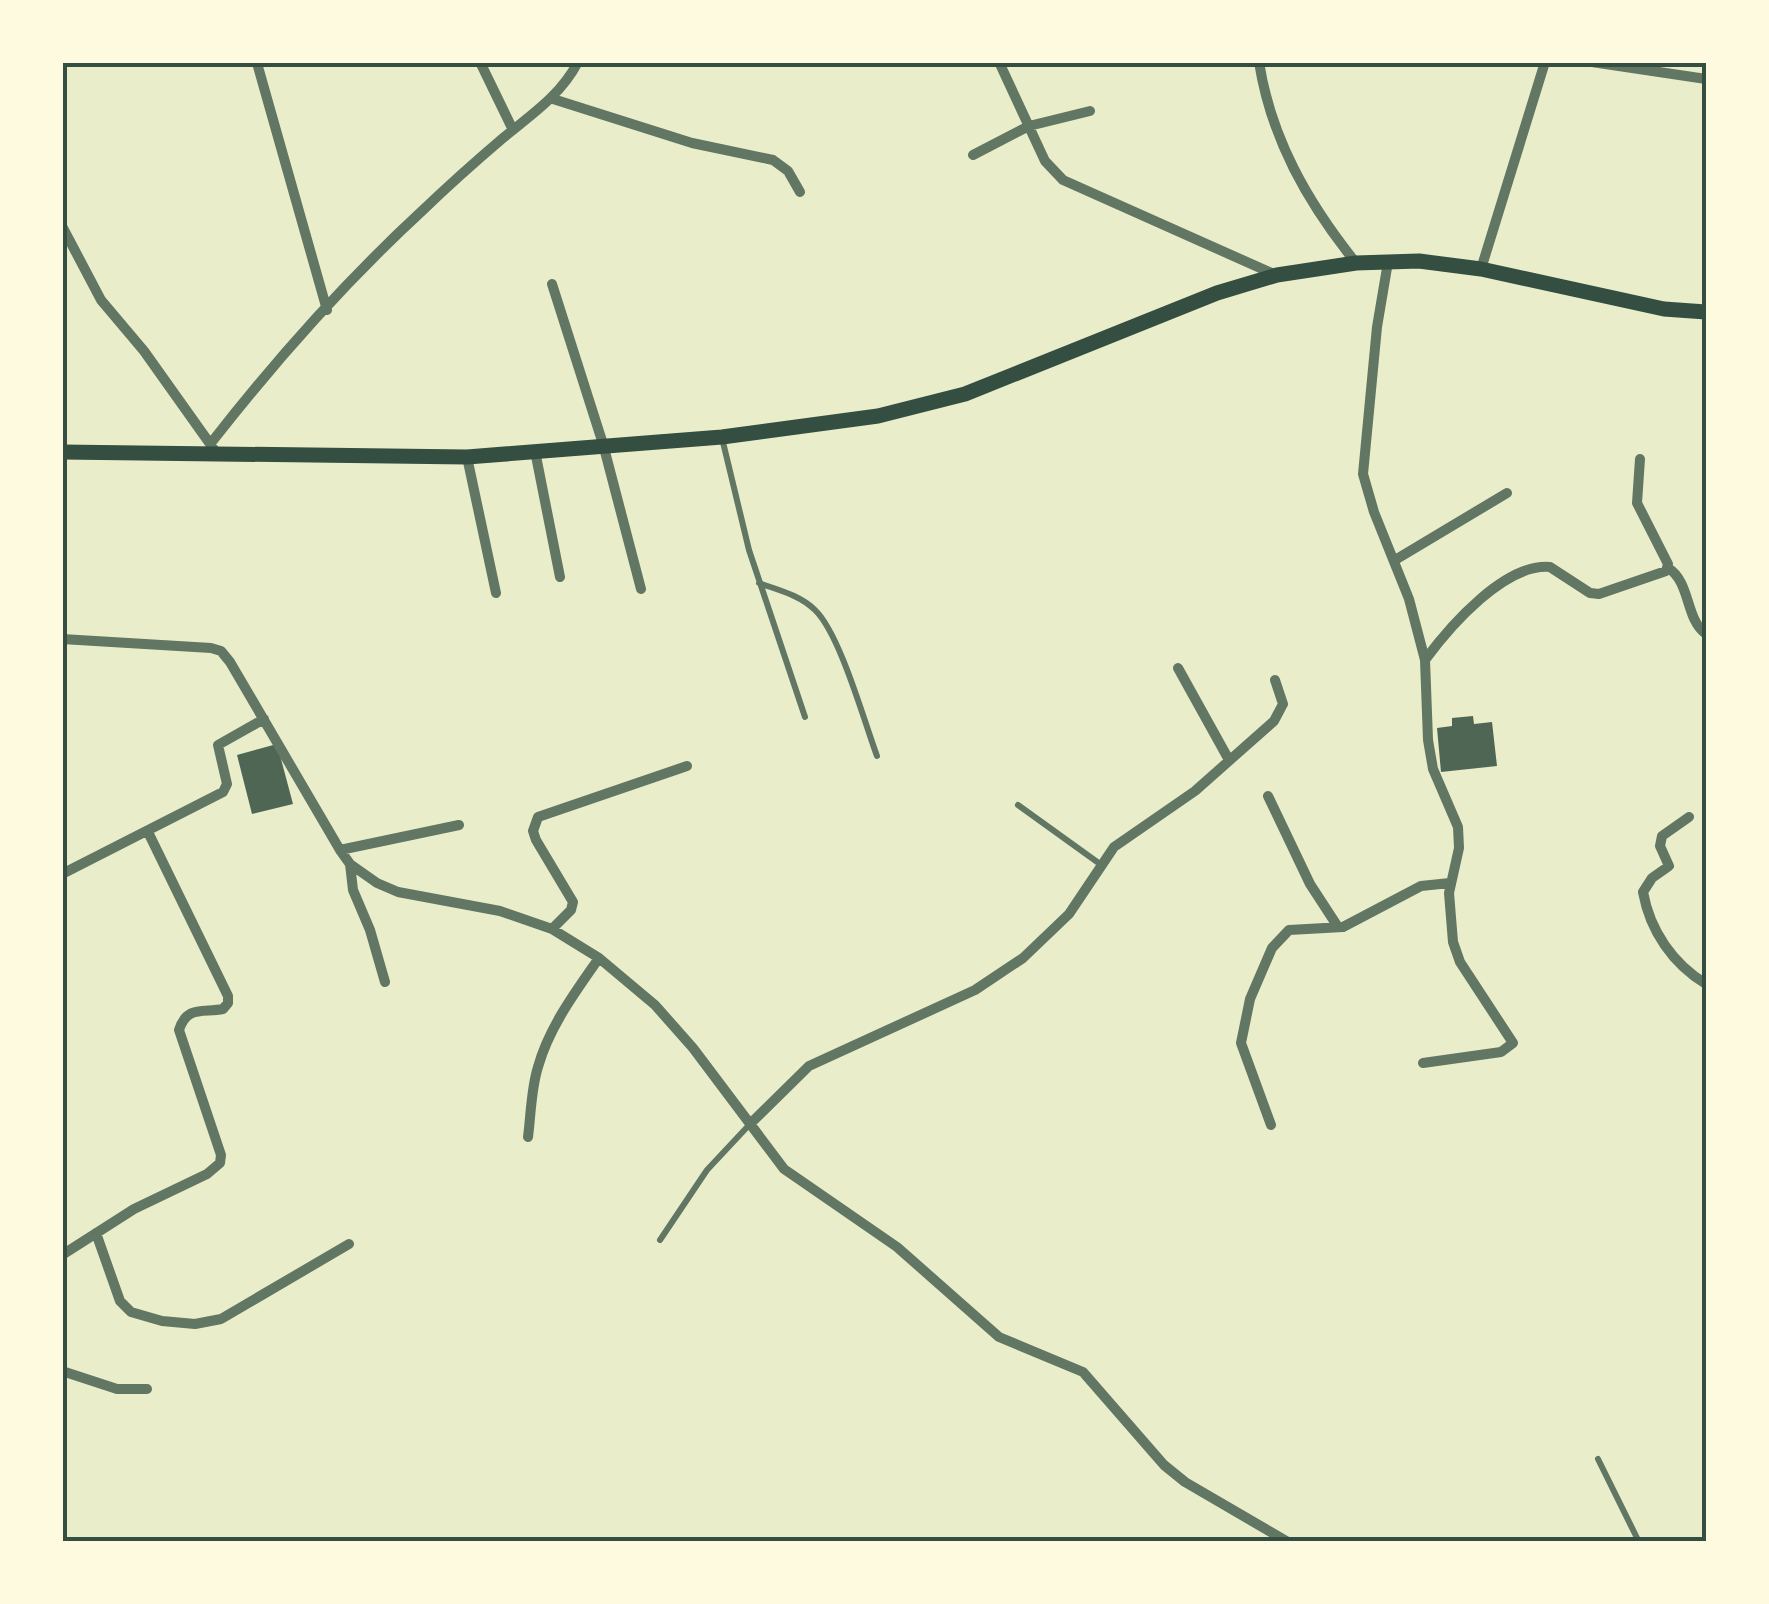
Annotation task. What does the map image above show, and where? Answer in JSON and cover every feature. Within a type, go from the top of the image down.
[{"type":"main road","points":[[62,452],[213,449],[467,457],[722,437],[878,416],[965,394],[1217,293],[1277,276],[1356,263],[1419,261],[1481,268],[1664,309],[1706,312]]},
{"type":"street","points":[[480,62],[513,130]]},
{"type":"street","points":[[62,226],[101,300],[144,351],[213,449],[255,385],[404,227],[553,98],[578,62]]},
{"type":"street","points":[[999,62],[1045,161],[1064,180],[1277,276]]},
{"type":"street","points":[[1259,62],[1264,94],[1285,154],[1310,200],[1356,263]]},
{"type":"street","points":[[1481,268],[1545,62]]},
{"type":"street","points":[[1592,62],[1706,79]]},
{"type":"street","points":[[257,63],[327,310]]},
{"type":"street","points":[[553,98],[692,143],[773,160],[788,171],[800,192]]},
{"type":"street","points":[[973,155],[1029,126],[1090,111]]},
{"type":"street","points":[[1388,262],[1377,327],[1363,474],[1395,560],[1425,660],[1428,740],[1434,770],[1460,838],[1450,883],[1450,925],[1460,962],[1513,1043],[1501,1052],[1423,1063]]},
{"type":"street","points":[[552,284],[603,444],[641,588]]},
{"type":"street","points":[[535,451],[560,577]]},
{"type":"street","points":[[467,457],[496,592]]},
{"type":"street","points":[[1640,459],[1637,503],[1668,568],[1680,579],[1699,628],[1706,634]]},
{"type":"street","points":[[1395,560],[1506,493]]},
{"type":"street","points":[[1425,660],[1481,598],[1527,570],[1550,567],[1598,594],[1661,575],[1668,568]]},
{"type":"street","points":[[62,639],[210,648],[221,652],[350,864],[398,892],[500,911],[552,929],[600,958],[655,1005],[693,1048],[784,1169],[898,1247],[1009,1343],[1082,1372],[1164,1465],[1288,1542]]},
{"type":"street","points":[[1178,668],[1229,760]]},
{"type":"street","points":[[750,1124],[808,1066],[975,990],[1024,958],[1069,914],[1100,864],[1130,833],[1194,791],[1281,711],[1275,680]]},
{"type":"street","points":[[62,874],[226,789],[218,745],[264,720]]},
{"type":"street","points":[[552,929],[571,910],[573,902],[536,840],[534,824],[538,817],[687,766]]},
{"type":"street","points":[[1268,796],[1310,884],[1338,928]]},
{"type":"street","points":[[1689,817],[1662,836],[1660,846],[1669,866],[1652,878],[1643,892],[1656,930],[1671,955],[1706,984]]},
{"type":"street","points":[[340,850],[459,825]]},
{"type":"street","points":[[62,1255],[134,1209],[207,1174],[220,1163],[221,1154],[179,1030],[187,1014],[193,1010],[223,1009],[228,996],[148,832]]},
{"type":"street","points":[[350,864],[353,890],[385,982]]},
{"type":"street","points":[[1271,1125],[1241,1043],[1250,999],[1282,934],[1289,930],[1338,928],[1421,886],[1450,883]]},
{"type":"street","points":[[528,1137],[536,1072],[543,1050],[576,991],[600,958]]},
{"type":"street","points":[[96,1233],[120,1301],[132,1312],[162,1321],[194,1324],[221,1318],[349,1244]]},
{"type":"street","points":[[62,1371],[118,1389],[147,1388]]},
{"type":"lane","points":[[722,437],[759,583],[805,718]]},
{"type":"lane","points":[[759,583],[799,598],[821,616],[878,756]]},
{"type":"lane","points":[[1018,804],[1100,864]]},
{"type":"lane","points":[[660,1240],[700,1179],[750,1124]]},
{"type":"lane","points":[[1598,1459],[1639,1542]]},
{"type":"building","points":[[1473,716],[1474,724],[1492,722],[1497,766],[1441,772],[1437,728],[1452,726],[1452,718]]},
{"type":"building","points":[[277,744],[293,804],[252,814],[237,755]]}]
